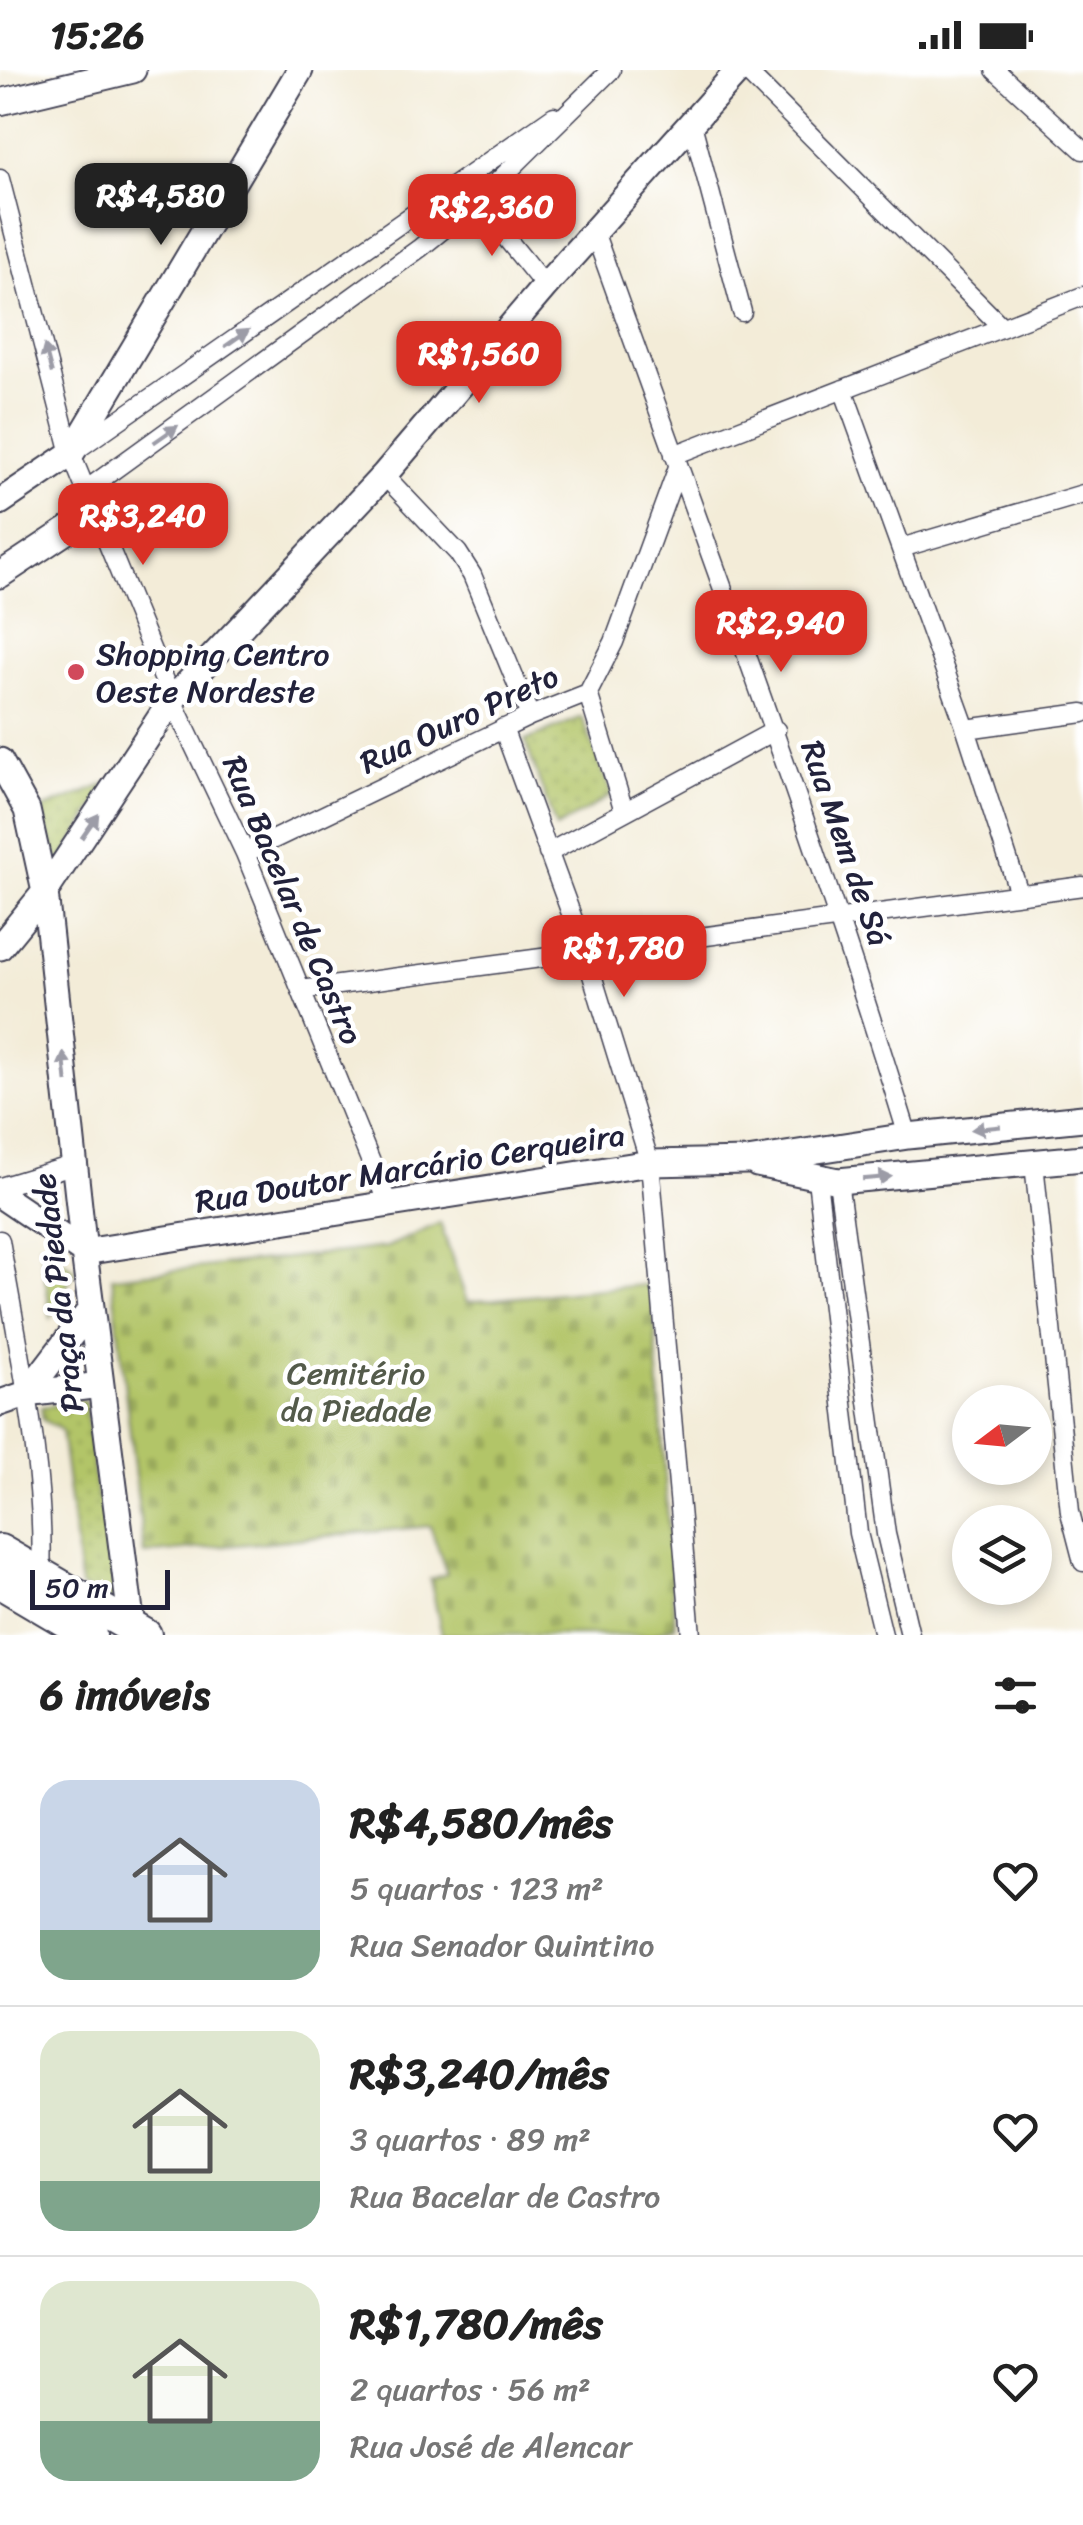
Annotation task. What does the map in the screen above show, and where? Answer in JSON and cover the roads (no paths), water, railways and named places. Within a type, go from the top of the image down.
[{"type":"highway","points":[[0,1551],[139,1631]]},
{"type":"highway","points":[[0,1582],[90,1635]]},
{"type":"street","points":[[0,102],[133,70]]},
{"type":"street","points":[[71,454],[300,70]]},
{"type":"street","points":[[0,575],[476,202],[610,70]]},
{"type":"street","points":[[0,947],[46,892],[172,700],[384,475],[544,286],[742,70],[1000,325]]},
{"type":"street","points":[[995,70],[1083,150]]},
{"type":"street","points":[[0,502],[590,91]]},
{"type":"street","points":[[692,124],[742,312]]},
{"type":"street","name":"Rua Bacelar de Castro","points":[[0,179],[71,454],[172,700],[245,853],[388,1204]]},
{"type":"street","points":[[476,202],[544,286]]},
{"type":"street","name":"Rua Mem de Sá","points":[[595,234],[776,730],[840,915],[908,1136]]},
{"type":"street","points":[[676,461],[1000,325],[1083,296]]},
{"type":"street","points":[[843,390],[966,729],[1018,893]]},
{"type":"street","name":"Rua Ouro Preto","points":[[245,853],[503,728],[588,693],[614,642],[676,461]]},
{"type":"street","points":[[384,475],[458,553],[472,575],[530,716]]},
{"type":"street","points":[[901,548],[1083,494]]},
{"type":"street","points":[[588,693],[624,811]]},
{"type":"street","points":[[966,729],[1083,712]]},
{"type":"street","points":[[503,728],[584,950],[650,1163],[691,1635]]},
{"type":"street","points":[[548,853],[776,730]]},
{"type":"street","name":"Praça da Piedade","points":[[0,760],[27,810],[46,892],[91,1309],[139,1631]]},
{"type":"street","points":[[301,990],[840,915],[1083,886]]},
{"type":"street","name":"Rua Doutor Marcário Cerqueira","points":[[84,1252],[650,1163],[747,1161],[908,1136],[1083,1118]]},
{"type":"street","name":"Rua Doutor Marcário Cerqueira","points":[[747,1161],[827,1180],[1083,1158]]},
{"type":"street","points":[[0,1187],[76,1164]]},
{"type":"street","points":[[1034,1164],[1070,1512],[1083,1562]]},
{"type":"street","points":[[827,1180],[858,1533],[883,1635]]},
{"type":"street","points":[[827,1180],[886,1534],[910,1635]]},
{"type":"street","points":[[0,1195],[84,1252]]},
{"type":"street","name":"Praça da Piedade","points":[[0,1240],[26,1394],[43,1536],[42,1576]]},
{"type":"street","points":[[26,1394],[91,1309]]},
{"type":"street","points":[[0,1404],[26,1394],[101,1385]]},
{"type":"place","name":"Shopping Centro Oeste Nordeste","points":[[76,672]]},
{"type":"park label","name":"Cemitério da Piedade","points":[[356,1392]]}]
